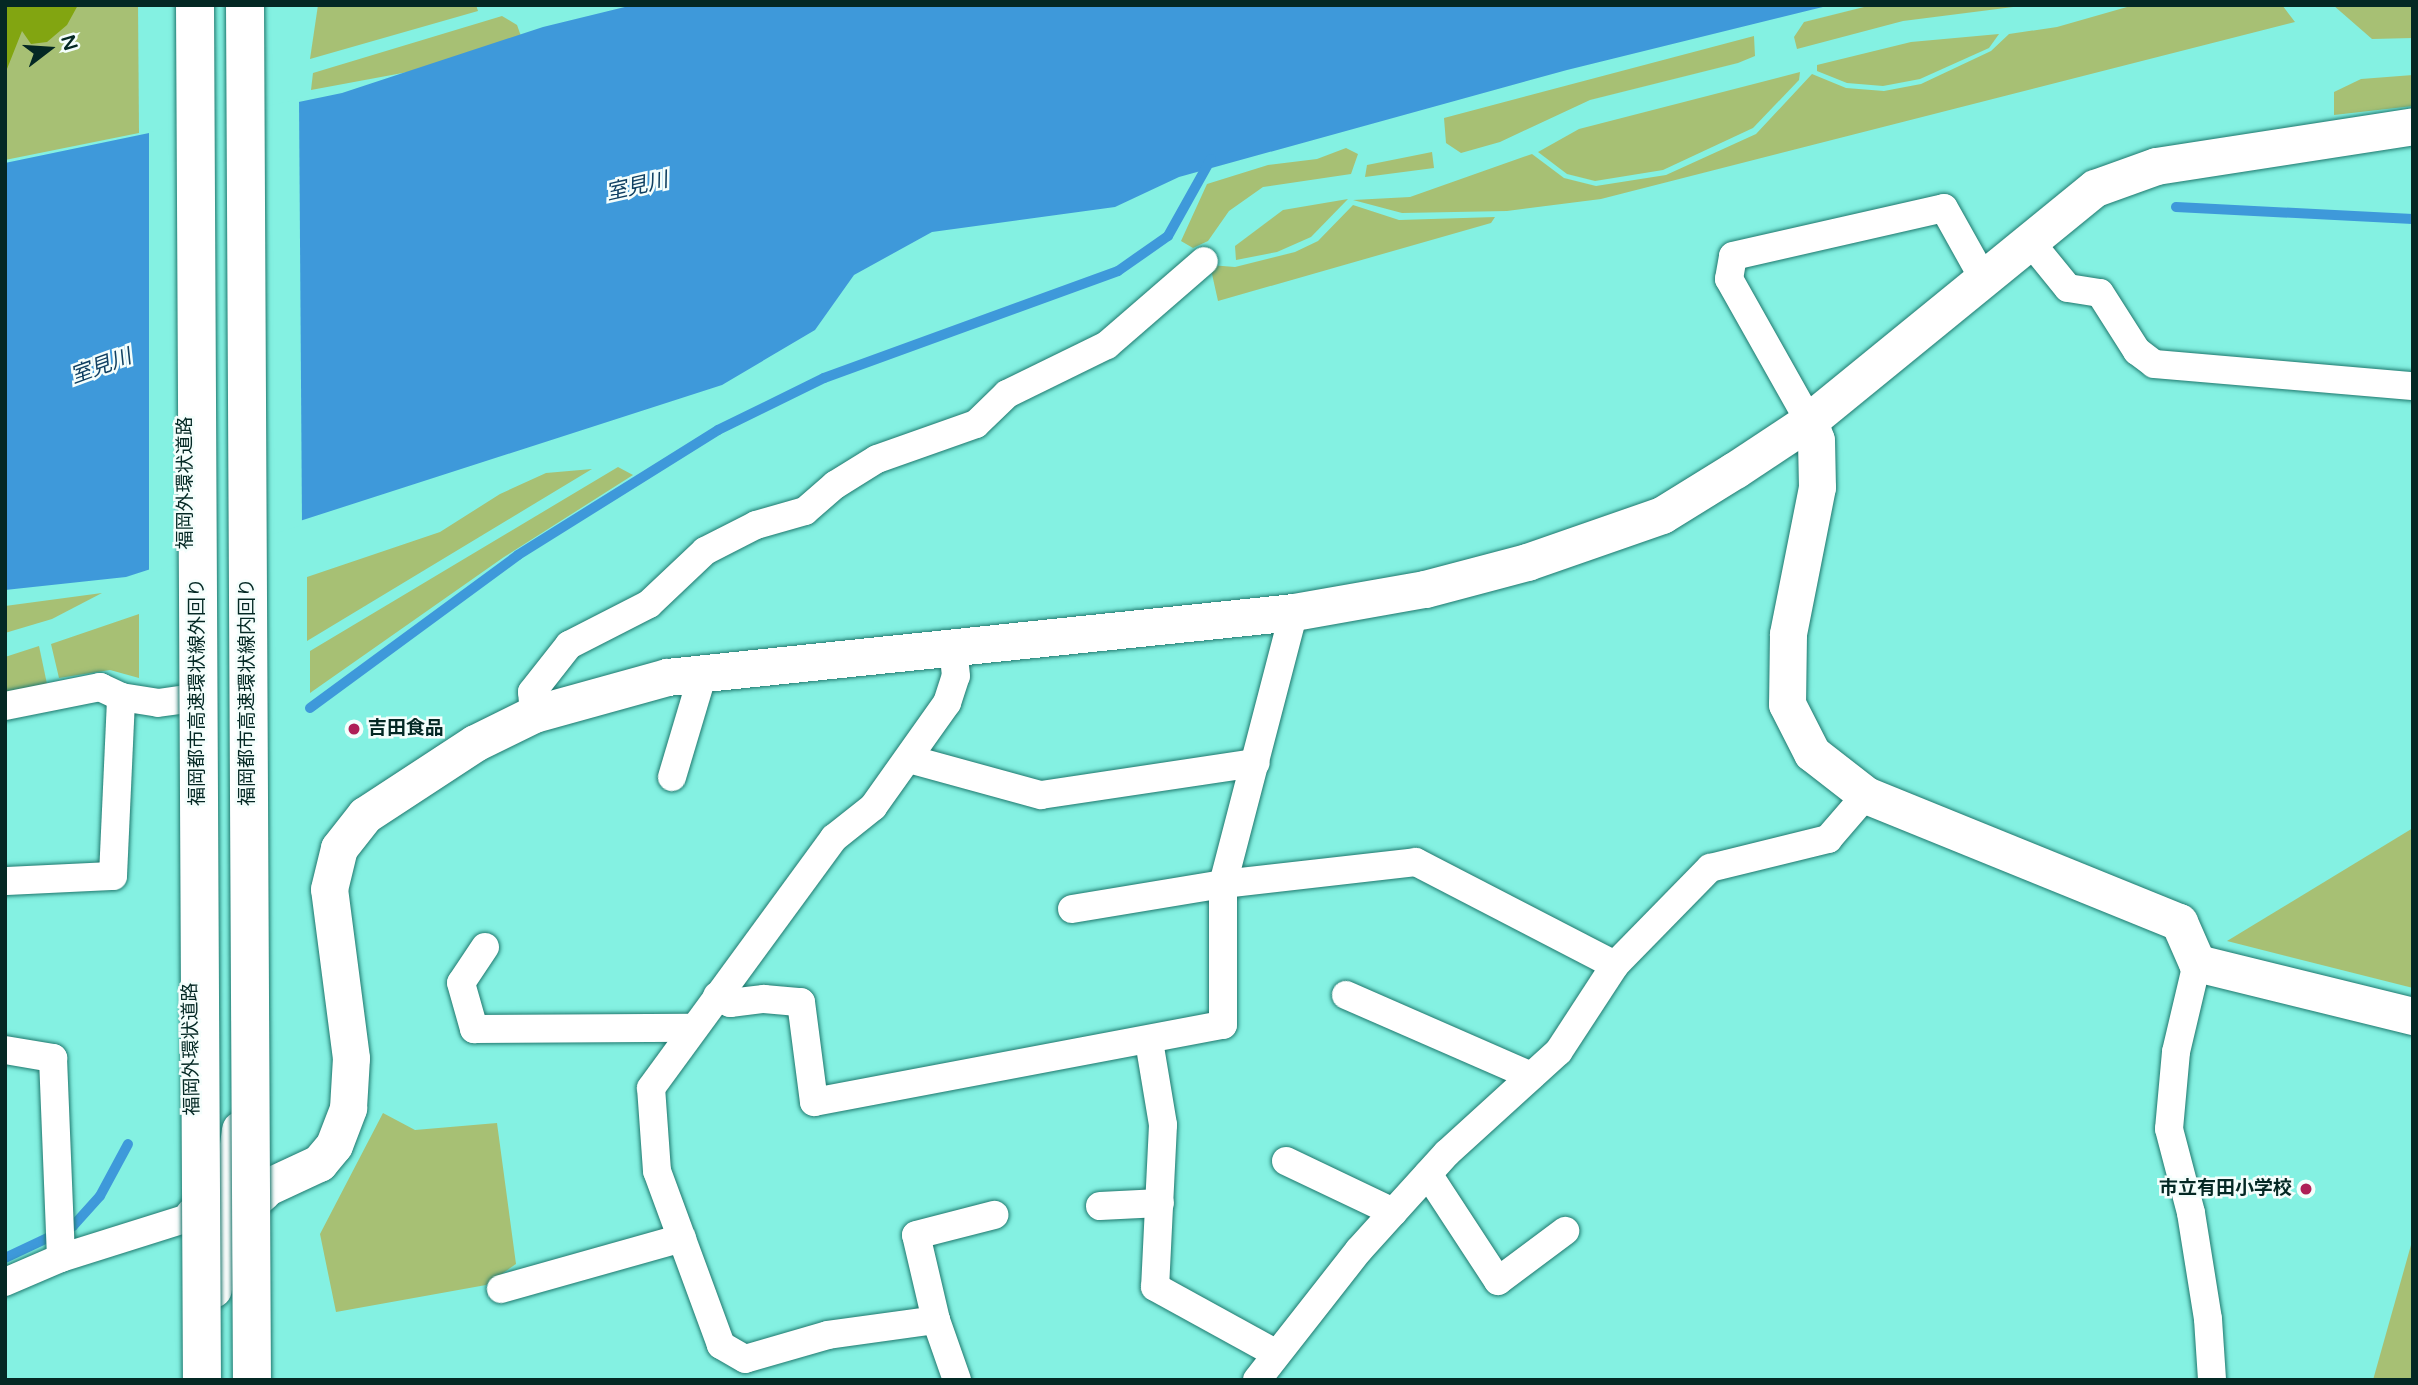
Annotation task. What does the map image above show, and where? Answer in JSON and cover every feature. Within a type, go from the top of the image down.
[{"type":"highway","points":[[185,5],[200,30]]},
{"type":"highway","name":"福岡都市高速環状線外回り","points":[[195,5],[201,1380]]},
{"type":"highway","points":[[258,13],[266,644],[263,1380]]},
{"type":"highway","name":"福岡都市高速環状線内回り","points":[[252,1380],[258,13]]},
{"type":"highway","name":"福岡外環状道路","points":[[195,1380],[186,699],[186,227],[204,151],[200,30]]},
{"type":"highway","points":[[194,1216],[235,1176],[241,1135],[242,961],[264,912]]},
{"type":"highway","points":[[201,1380],[212,1350],[214,1249],[235,1216],[263,1192]]},
{"type":"street","points":[[5,1282],[61,1258],[263,1192],[319,1164],[334,1145],[348,1108],[351,1058],[329,889],[339,848],[365,815],[411,781],[534,714],[614,689],[703,673],[1294,612],[1480,577],[1662,515],[1809,421],[2076,199],[2129,174],[2413,126]]},
{"type":"street","points":[[1982,276],[1944,208],[1733,256],[1730,279],[1809,421],[1816,440],[1817,487],[1788,634],[1787,704],[1811,753],[1866,795],[2179,922],[2197,963],[2176,1052],[2169,1129],[2192,1213],[2208,1319],[2212,1380]]},
{"type":"street","points":[[2028,239],[2068,288],[2100,293],[2137,351],[2154,364],[2413,386]]},
{"type":"street","points":[[534,714],[531,692],[569,645],[649,604],[705,551],[755,525],[804,511],[835,485],[877,459],[976,424],[1007,394],[1107,345],[1204,261]]},
{"type":"street","points":[[717,996],[730,1003],[764,999],[801,1002],[814,1102],[1223,1025],[1223,884],[1294,612]]},
{"type":"street","points":[[936,1321],[828,1335],[745,1359],[721,1345],[657,1171],[651,1088],[834,838],[873,807],[947,703],[956,676],[953,647]]},
{"type":"street","points":[[671,777],[703,673]]},
{"type":"street","points":[[5,706],[100,687],[121,697],[158,703],[186,699]]},
{"type":"street","points":[[5,881],[113,876],[121,697]]},
{"type":"street","points":[[909,758],[1041,795],[1256,763]]},
{"type":"street","points":[[1257,1380],[1275,1353],[1393,1212],[1428,1174],[1559,1051],[1615,965],[1710,868],[1828,839],[1866,795]]},
{"type":"street","points":[[1072,909],[1223,884],[1416,862],[1615,965]]},
{"type":"street","points":[[485,947],[461,982],[474,1029],[694,1028]]},
{"type":"street","points":[[2197,963],[2413,1016]]},
{"type":"street","points":[[1346,995],[1531,1076]]},
{"type":"street","points":[[1149,1041],[1163,1125],[1155,1287],[1275,1353]]},
{"type":"street","points":[[5,1050],[53,1058],[61,1258]]},
{"type":"street","points":[[1286,1161],[1393,1212]]},
{"type":"street","points":[[1428,1174],[1498,1281],[1565,1231]]},
{"type":"street","points":[[1100,1206],[1160,1203]]},
{"type":"street","points":[[957,1380],[936,1321],[916,1235],[994,1215]]},
{"type":"street","points":[[501,1289],[682,1238]]},
{"type":"green space","points":[[5,5],[138,5],[139,133],[5,160]]},
{"type":"green space","points":[[5,5],[78,5],[67,25],[47,42],[31,44],[22,31],[5,74]]},
{"type":"green space","points":[[318,5],[476,5],[478,11],[310,59]]},
{"type":"green space","points":[[1872,5],[2029,5],[1903,21],[1797,49],[1794,37],[1804,22]]},
{"type":"green space","points":[[2134,5],[2282,5],[2295,22],[1601,199],[1507,211],[1402,213],[1353,200],[1410,197],[1532,154],[1564,178],[1596,186],[1666,175],[1756,134],[1812,74],[1846,88],[1884,91],[1921,84],[1991,51],[2009,34],[2057,27]]},
{"type":"green space","points":[[2333,5],[2413,5],[2413,38],[2372,39]]},
{"type":"green space","points":[[502,16],[517,25],[526,50],[311,90],[313,73]]},
{"type":"green space","points":[[1999,34],[1989,48],[1920,79],[1883,86],[1847,83],[1817,71],[1817,65],[1911,42]]},
{"type":"green space","points":[[1754,36],[1755,56],[1738,63],[1590,100],[1500,142],[1461,153],[1446,143],[1444,118]]},
{"type":"green space","points":[[1800,72],[1799,80],[1753,128],[1663,170],[1595,181],[1567,174],[1538,152],[1579,129]]},
{"type":"green space","points":[[2413,75],[2413,106],[2334,115],[2334,92],[2361,79]]},
{"type":"green space","points":[[1346,148],[1358,154],[1351,174],[1263,187],[1229,211],[1208,241],[1193,248],[1181,241],[1207,184],[1268,165],[1317,159]]},
{"type":"green space","points":[[1432,152],[1434,168],[1365,177],[1367,165]]},
{"type":"green space","points":[[1348,199],[1311,237],[1277,252],[1236,260],[1235,246],[1283,210]]},
{"type":"green space","points":[[1353,205],[1399,220],[1495,217],[1491,223],[1218,301],[1210,265],[1235,267],[1295,252],[1318,241]]},
{"type":"green space","points":[[618,467],[633,475],[504,557],[310,693],[310,651]]},
{"type":"green space","points":[[592,469],[307,641],[307,577],[440,532],[500,494],[546,473]]},
{"type":"green space","points":[[102,593],[52,619],[5,633],[5,606]]},
{"type":"green space","points":[[139,614],[139,678],[110,670],[59,678],[51,644]]},
{"type":"green space","points":[[39,646],[47,684],[5,694],[5,657]]},
{"type":"green space","points":[[2413,828],[2413,988],[2227,941]]},
{"type":"green space","points":[[383,1113],[415,1130],[497,1123],[516,1264],[486,1285],[336,1312],[320,1234]]},
{"type":"green space","points":[[2413,1238],[2413,1380],[2373,1380]]},
{"type":"water","name":"室見川","points":[[633,5],[1831,5],[1567,70],[1179,177],[1115,207],[932,232],[854,275],[815,330],[722,385],[126,577],[5,590],[5,163],[342,93],[543,27]]},
{"type":"pier","points":[[299,99],[302,525],[149,573],[149,132]]},
{"type":"waterway","points":[[310,708],[518,555],[718,430],[824,378],[1118,271],[1168,236],[1211,159]]},
{"type":"waterway","points":[[2176,207],[2413,219]]},
{"type":"waterway","points":[[5,1258],[73,1226],[100,1196],[128,1144]]},
{"type":"place","name":"吉田食品","points":[[354,729]]},
{"type":"place","name":"市立有田小学校","points":[[2306,1189]]}]
